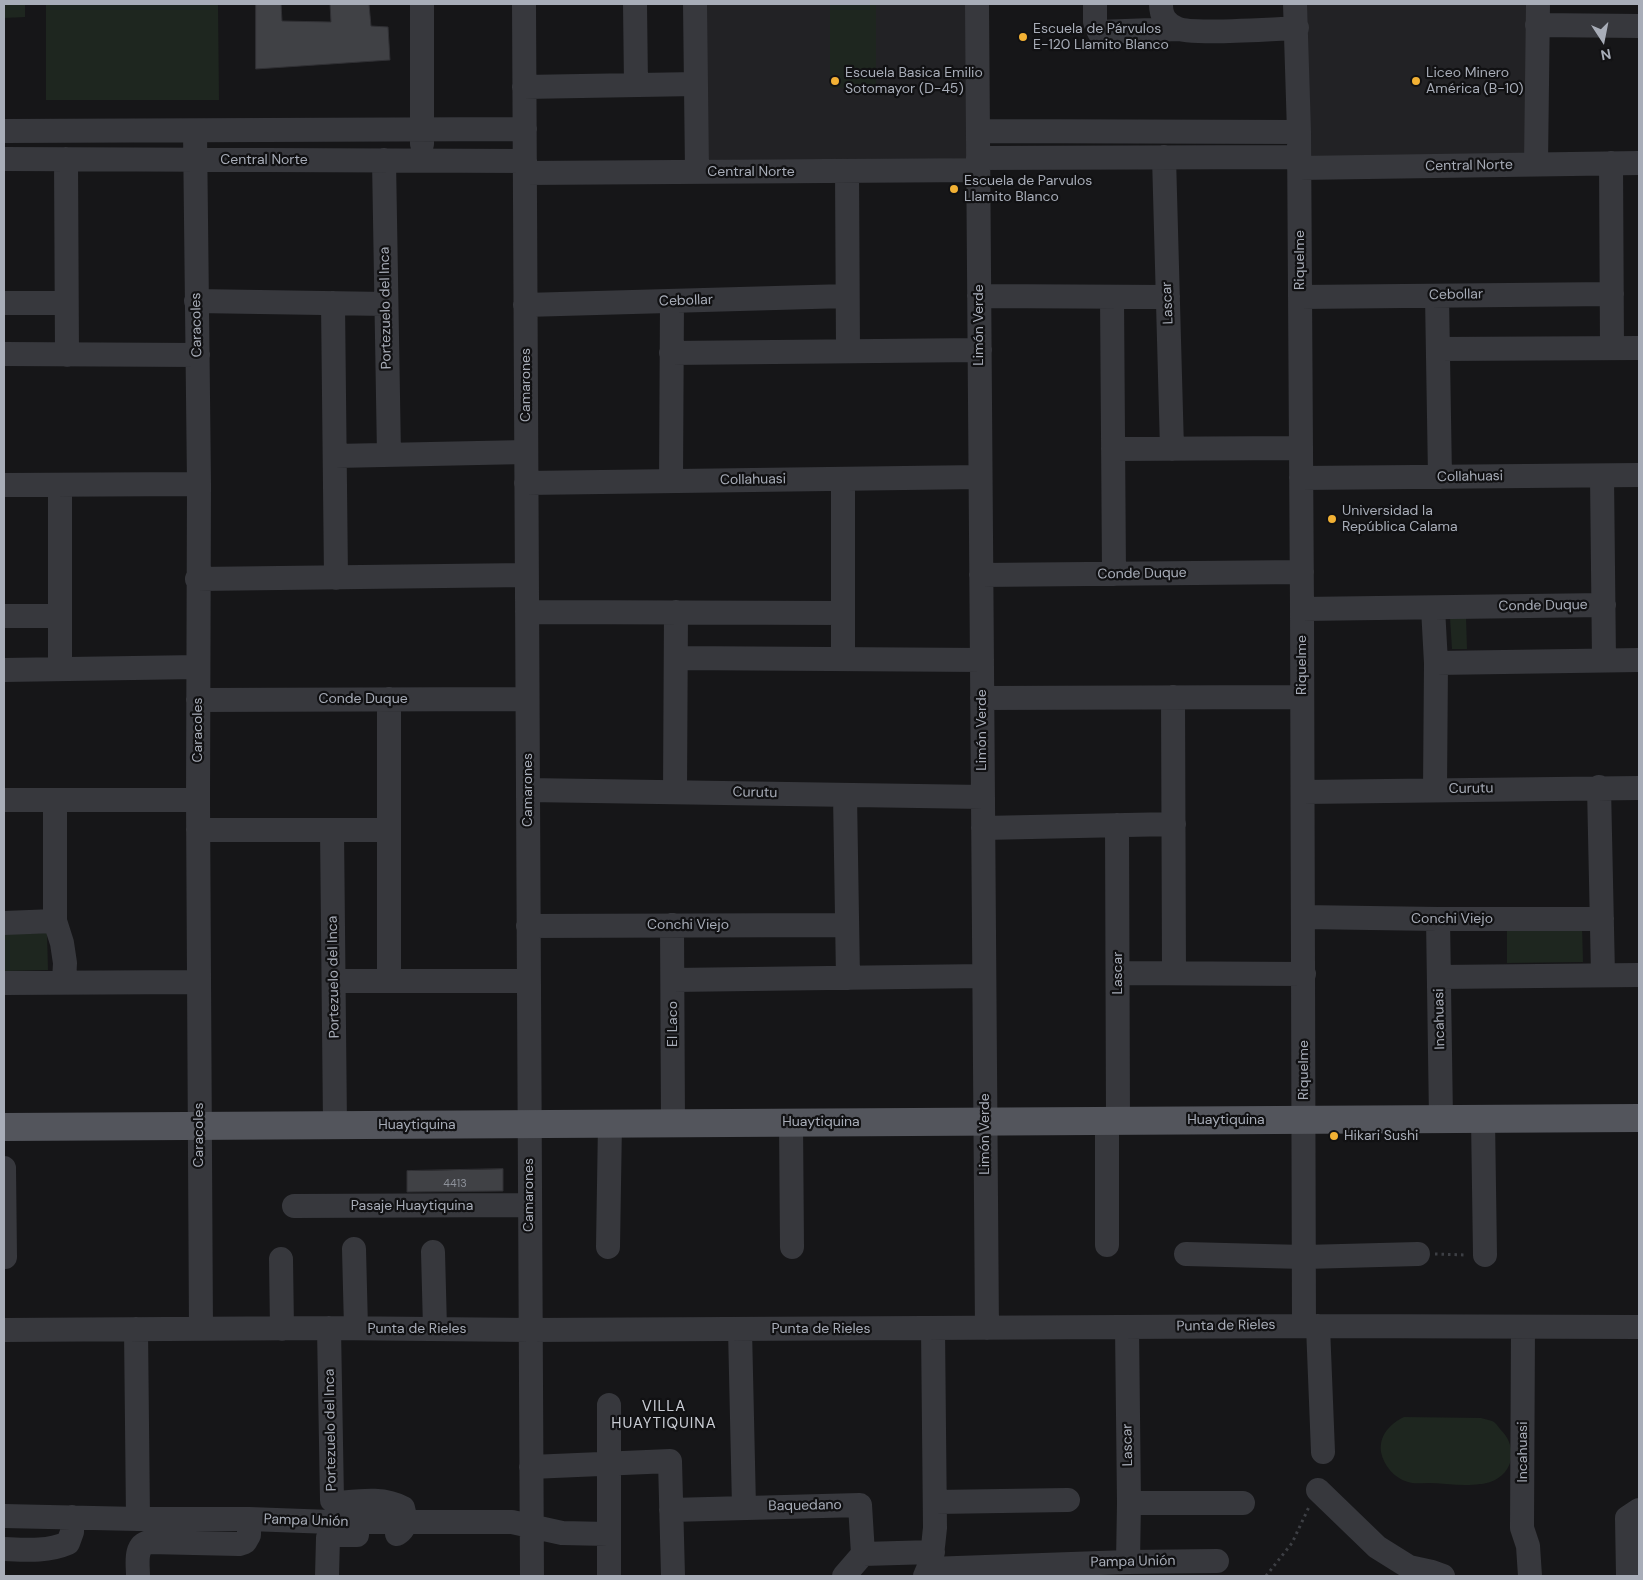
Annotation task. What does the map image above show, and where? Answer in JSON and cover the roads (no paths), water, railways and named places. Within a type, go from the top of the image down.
[{"type":"main road","name":"Huaytiquina","points":[[4,1127],[1639,1118]]},
{"type":"street","points":[[422,4],[422,160]]},
{"type":"street","name":"Camarones","points":[[524,4],[532,1576]]},
{"type":"street","points":[[636,4],[636,85]]},
{"type":"street","points":[[696,4],[697,172]]},
{"type":"street","name":"Limón Verde","points":[[977,4],[987,1328]]},
{"type":"street","points":[[1095,4],[1095,22],[1099,32],[1297,28]]},
{"type":"street","points":[[1161,4],[1161,13],[1167,22],[1178,29]]},
{"type":"street","name":"Riquelme","points":[[1295,4],[1299,132],[1304,1257],[1323,1452]]},
{"type":"street","points":[[1536,164],[1538,14],[1639,26]]},
{"type":"street","points":[[524,87],[696,84]]},
{"type":"street","points":[[4,131],[525,129]]},
{"type":"street","name":"Caracoles","points":[[195,130],[198,355],[201,1329]]},
{"type":"street","points":[[978,131],[1299,132]]},
{"type":"street","name":"Central Norte","points":[[4,159],[422,160],[525,167],[697,172],[847,171],[1164,157],[1299,163],[1639,163]]},
{"type":"street","name":"Lascar","points":[[1164,157],[1172,449]]},
{"type":"street","points":[[66,160],[67,355]]},
{"type":"street","name":"Portezuelo del Inca","points":[[384,160],[389,455]]},
{"type":"street","points":[[1611,163],[1612,348]]},
{"type":"street","points":[[847,171],[848,351]]},
{"type":"street","name":"Cebollar","points":[[1300,297],[1612,294]]},
{"type":"street","name":"Cebollar","points":[[525,305],[848,296]]},
{"type":"street","points":[[979,296],[1168,297]]},
{"type":"street","points":[[1437,296],[1440,478]]},
{"type":"street","points":[[1112,297],[1114,574]]},
{"type":"street","points":[[196,301],[386,304]]},
{"type":"street","points":[[671,481],[672,301]]},
{"type":"street","points":[[4,303],[66,303]]},
{"type":"street","points":[[333,303],[336,578]]},
{"type":"street","points":[[1438,349],[1639,348]]},
{"type":"street","points":[[672,353],[980,350]]},
{"type":"street","points":[[4,354],[198,355]]},
{"type":"street","points":[[1113,450],[1301,448]]},
{"type":"street","points":[[335,456],[526,452]]},
{"type":"street","name":"Collahuasi","points":[[1301,478],[1639,475]]},
{"type":"street","points":[[1602,476],[1604,660]]},
{"type":"street","name":"Collahuasi","points":[[526,482],[980,477]]},
{"type":"street","points":[[843,479],[843,659]]},
{"type":"street","points":[[4,485],[198,484]]},
{"type":"street","points":[[60,485],[60,669]]},
{"type":"street","name":"Conde Duque","points":[[981,575],[1302,572]]},
{"type":"street","points":[[198,580],[526,575]]},
{"type":"street","name":"Conde Duque","points":[[1302,609],[1604,605]]},
{"type":"street","points":[[1433,608],[1436,663],[1435,790]]},
{"type":"street","points":[[527,612],[843,613]]},
{"type":"street","points":[[675,792],[676,612]]},
{"type":"street","points":[[4,616],[60,616]]},
{"type":"street","points":[[676,658],[982,660]]},
{"type":"street","points":[[1436,663],[1639,660]]},
{"type":"street","points":[[4,670],[198,667]]},
{"type":"street","points":[[1174,697],[1174,974]]},
{"type":"street","points":[[982,698],[1302,697]]},
{"type":"street","name":"Conde Duque","points":[[198,700],[527,698]]},
{"type":"street","points":[[389,699],[389,981]]},
{"type":"street","points":[[1599,787],[1603,975]]},
{"type":"street","name":"Curutu","points":[[1303,792],[1639,788]]},
{"type":"street","name":"Curutu","points":[[528,790],[983,797]]},
{"type":"street","points":[[845,795],[848,978]]},
{"type":"street","points":[[4,800],[198,800]]},
{"type":"street","points":[[55,800],[55,921],[62,943],[65,962],[64,982]]},
{"type":"street","points":[[983,828],[1174,824]]},
{"type":"street","name":"Lascar","points":[[1107,1245],[1118,973],[1117,825]]},
{"type":"street","points":[[198,830],[389,830]]},
{"type":"street","name":"Portezuelo del Inca","points":[[332,830],[335,1125]]},
{"type":"street","name":"Conchi Viejo","points":[[1303,917],[1602,919]]},
{"type":"street","name":"Incahuasi","points":[[1438,919],[1441,1119]]},
{"type":"street","points":[[4,922],[55,921]]},
{"type":"street","name":"Conchi Viejo","points":[[528,926],[847,924]]},
{"type":"street","name":"El Laco","points":[[672,925],[673,1123]]},
{"type":"street","points":[[1118,973],[1304,974]]},
{"type":"street","points":[[1439,977],[1639,975]]},
{"type":"street","points":[[672,980],[984,976]]},
{"type":"street","points":[[334,981],[528,980]]},
{"type":"street","points":[[4,983],[199,982]]},
{"type":"street","points":[[1483,1119],[1485,1255]]},
{"type":"street","points":[[791,1122],[792,1247]]},
{"type":"street","points":[[608,1247],[610,1124]]},
{"type":"street","points":[[4,1168],[4,1257]]},
{"type":"street","name":"Pasaje Huaytiquina","points":[[294,1206],[529,1206]]},
{"type":"street","points":[[354,1249],[356,1328]]},
{"type":"street","points":[[434,1252],[435,1328]]},
{"type":"street","points":[[1186,1254],[1304,1257],[1418,1254]]},
{"type":"street","points":[[281,1259],[282,1329]]},
{"type":"street","name":"Punta de Rieles","points":[[4,1330],[435,1328],[530,1330],[1311,1326],[1639,1327]]},
{"type":"street","name":"Lascar","points":[[1116,1567],[1129,1503],[1127,1327]]},
{"type":"street","name":"Incahuasi","points":[[1523,1327],[1522,1528],[1528,1546],[1530,1576]]},
{"type":"street","name":"Portezuelo del Inca","points":[[329,1328],[332,1500],[338,1503],[383,1501],[395,1503],[403,1508],[406,1523]]},
{"type":"street","points":[[929,1566],[935,1502],[933,1328]]},
{"type":"street","points":[[136,1329],[138,1519]]},
{"type":"street","points":[[740,1329],[744,1507]]},
{"type":"street","points":[[609,1405],[609,1576]]},
{"type":"street","points":[[531,1467],[670,1461],[673,1576]]},
{"type":"street","points":[[1318,1490],[1377,1547],[1409,1567],[1442,1576]]},
{"type":"street","points":[[935,1502],[1068,1500]]},
{"type":"street","points":[[1129,1503],[1242,1503]]},
{"type":"street","name":"Baquedano","points":[[671,1510],[860,1505],[863,1554]]},
{"type":"street","points":[[1628,1576],[1627,1518],[1639,1510]]},
{"type":"street","name":"Pampa Unión","points":[[4,1516],[406,1523],[512,1522],[562,1532],[608,1534]]},
{"type":"street","points":[[4,1549],[41,1550],[57,1548],[68,1543],[72,1532],[72,1517]]},
{"type":"street","points":[[138,1576],[139,1548],[143,1543],[239,1544],[245,1542],[249,1535],[250,1519]]},
{"type":"street","points":[[327,1576],[328,1538],[339,1534],[395,1535],[402,1531],[406,1523]]},
{"type":"street","points":[[844,1576],[863,1554]]},
{"type":"street","name":"Pampa Unión","points":[[863,1554],[929,1566],[1116,1567],[1217,1561]]},
{"type":"place","name":"Escuela de Párvulos E-120 Llamito Blanco","points":[[1023,37]]},
{"type":"place","name":"Escuela Basica Emilio Sotomayor (D-45)","points":[[835,81]]},
{"type":"place","name":"Liceo Minero América (B-10)","points":[[1416,81]]},
{"type":"place","name":"Escuela de Parvulos Llamito Blanco","points":[[954,189]]},
{"type":"place","name":"Universidad la República Calama","points":[[1332,519]]},
{"type":"place","name":"Hikari Sushi","points":[[1334,1136]]},
{"type":"district","name":"VILLA HUAYTIQUINA","points":[[664,1416]]}]
